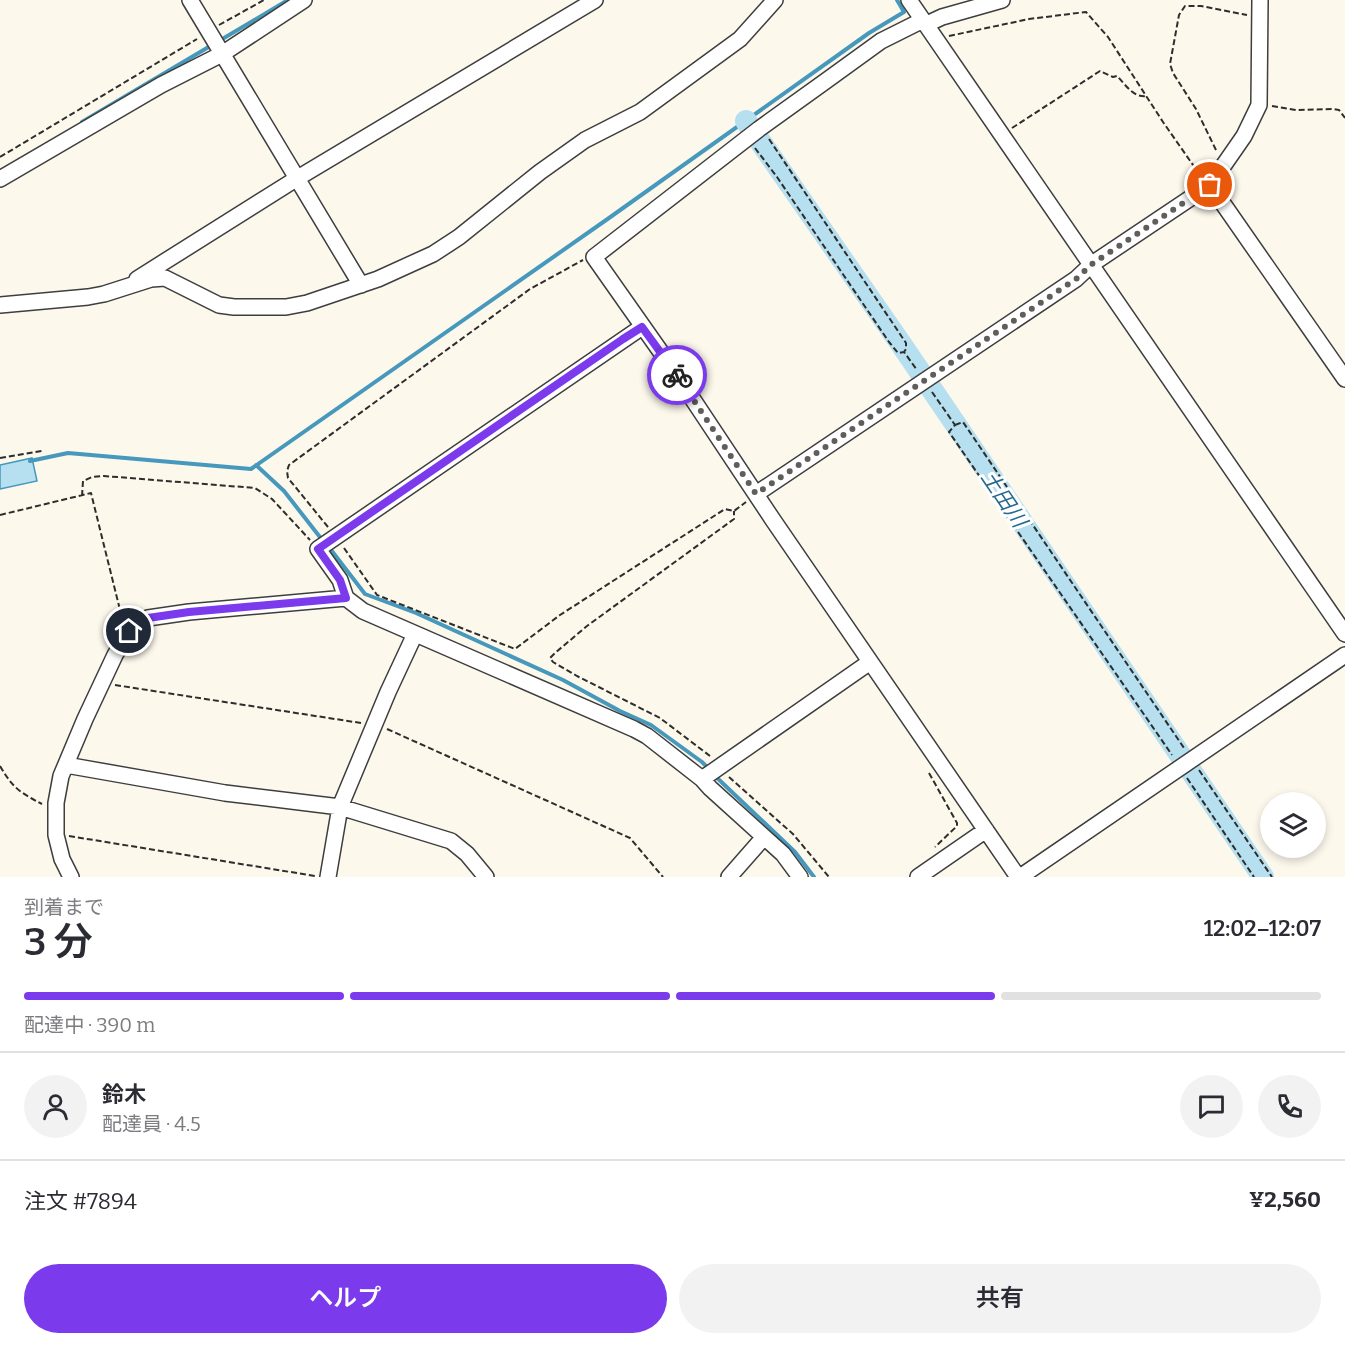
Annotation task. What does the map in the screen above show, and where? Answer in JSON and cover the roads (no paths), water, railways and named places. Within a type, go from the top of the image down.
[{"type":"street","points":[[190,0],[361,285]]},
{"type":"street","points":[[0,178],[161,85],[222,54],[304,0]]},
{"type":"street","points":[[124,287],[296,179],[595,0]]},
{"type":"street","points":[[0,305],[88,297],[151,279],[165,278],[219,305],[276,307],[307,303],[378,279],[433,254],[459,237],[576,146],[640,112],[740,39],[775,0]]},
{"type":"street","points":[[909,0],[1345,634]]},
{"type":"street","points":[[1002,0],[925,22],[881,41],[594,257],[1019,877],[1345,655]]},
{"type":"street","points":[[756,494],[1209,186],[1244,136],[1258,105],[1260,0]]},
{"type":"street","points":[[1209,186],[1345,379]]},
{"type":"street","points":[[642,327],[318,549],[340,580],[346,598],[363,611],[647,736],[702,779],[783,854],[800,877]]},
{"type":"street","points":[[70,877],[62,859],[56,835],[56,808],[61,776],[115,655],[129,631],[148,618],[189,612],[346,598]]},
{"type":"street","points":[[328,877],[340,807],[415,634]]},
{"type":"street","points":[[702,779],[870,662]]},
{"type":"street","points":[[66,765],[225,794],[340,807],[451,841],[467,854],[486,877]]},
{"type":"street","points":[[918,877],[986,830]]},
{"type":"street","points":[[729,877],[764,837]]},
{"type":"water","points":[[32,458],[37,481],[0,489],[0,465]]},
{"type":"waterway","points":[[219,41],[288,0]]},
{"type":"waterway","points":[[30,461],[68,453],[251,469],[869,33],[904,12],[897,0]]},
{"type":"waterway","points":[[82,122],[212,45]]},
{"type":"waterway","name":"土田川","points":[[746,121],[899,341],[1263,877]]},
{"type":"waterway","points":[[256,465],[284,491],[323,541]]},
{"type":"waterway","points":[[328,546],[365,594],[416,613],[563,680],[651,725],[709,769]]},
{"type":"waterway","points":[[714,775],[795,852],[814,877]]}]
